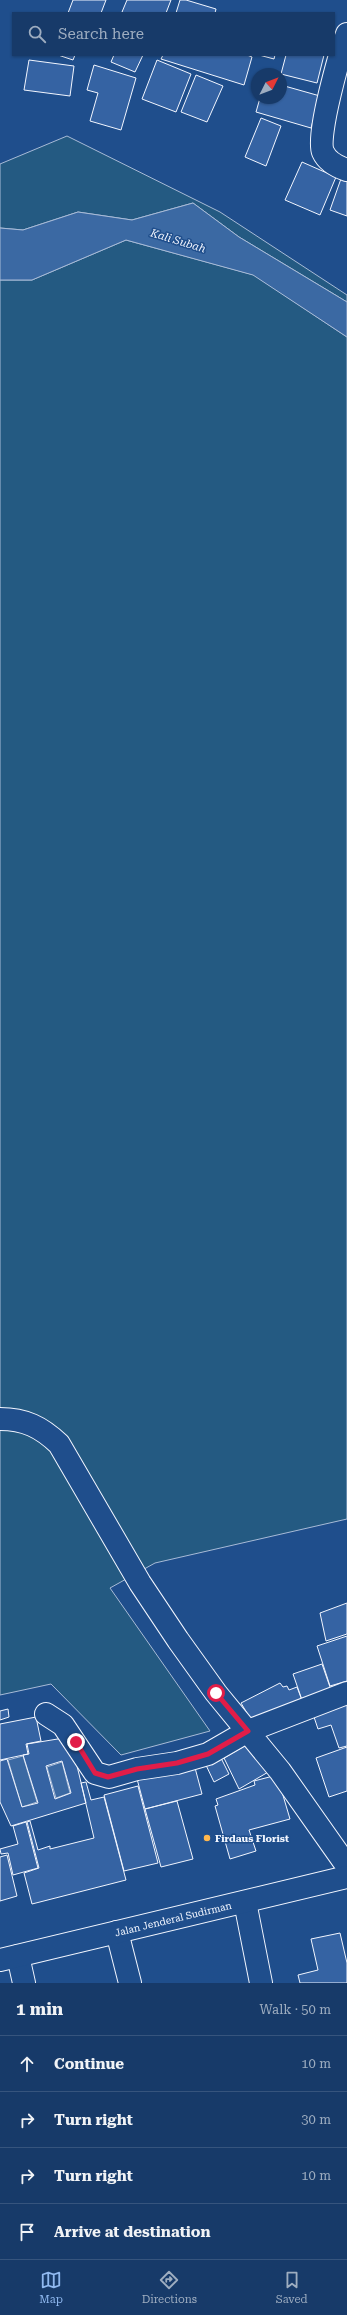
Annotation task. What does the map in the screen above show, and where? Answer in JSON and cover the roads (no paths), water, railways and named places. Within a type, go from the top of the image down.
[{"type":"main road","points":[[347,34],[339,55],[324,124],[322,151],[328,160],[347,170]]},
{"type":"main road","points":[[0,1419],[15,1419],[31,1423],[46,1431],[59,1444],[153,1602],[212,1687],[280,1771],[347,1866]]},
{"type":"main road","points":[[46,1714],[63,1725],[95,1773],[108,1777],[137,1769],[177,1763],[208,1754],[248,1731],[347,1693]]},
{"type":"main road","name":"Jalan Jenderal Sudirman","points":[[9,1958],[347,1877]]},
{"type":"main road","points":[[245,1902],[262,1983]]},
{"type":"main road","points":[[117,1932],[130,1983]]},
{"type":"main road","points":[[9,1958],[24,1983]]},
{"type":"water","name":"Kali Subah","points":[[193,203],[239,237],[347,302],[347,337],[253,275],[126,240],[32,280],[0,280],[0,228],[23,230],[78,212],[132,220]]},
{"type":"water","points":[[23,1756],[37,1802],[22,1807],[8,1760]]},
{"type":"water","points":[[62,1762],[70,1793],[56,1798],[47,1767]]},
{"type":"place","name":"Firdaus Florist","points":[[207,1838]]}]
